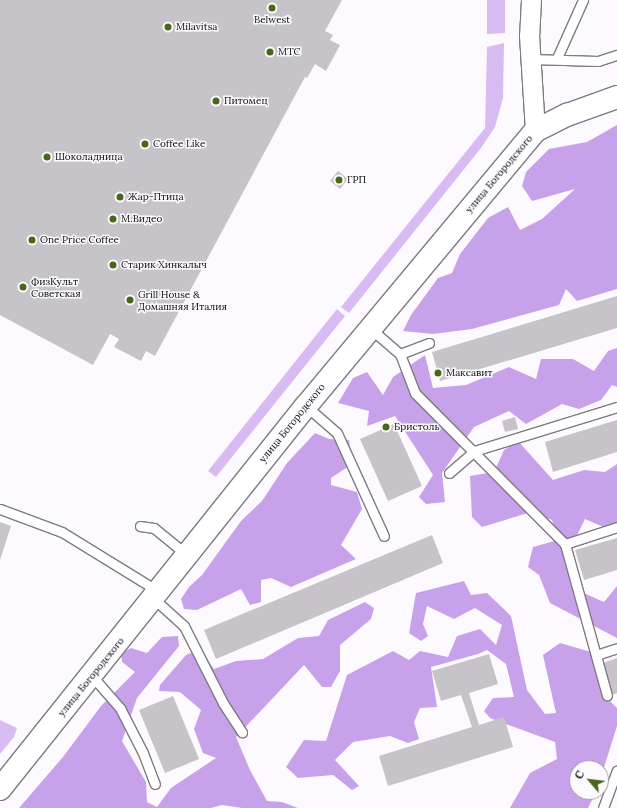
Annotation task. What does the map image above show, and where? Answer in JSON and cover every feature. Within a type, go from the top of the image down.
[{"type":"street","points":[[530,0],[530,58],[535,131]]},
{"type":"street","name":"улица Богородского","points":[[0,789],[92,676],[306,406],[535,131],[568,115],[617,97]]},
{"type":"lane","points":[[557,58],[583,0]]},
{"type":"lane","points":[[530,58],[598,61],[617,55]]},
{"type":"lane","points":[[371,329],[400,354],[415,393],[565,544],[607,695]]},
{"type":"lane","points":[[400,354],[429,343]]},
{"type":"lane","points":[[306,406],[337,433],[384,536]]},
{"type":"lane","points":[[449,473],[474,451],[617,407]]},
{"type":"lane","points":[[0,509],[62,532],[156,595],[184,626],[223,703],[242,732]]},
{"type":"lane","points":[[140,526],[154,528],[187,555]]},
{"type":"lane","points":[[565,544],[617,528]]},
{"type":"lane","points":[[596,655],[617,648]]},
{"type":"lane","points":[[92,676],[120,708],[143,753],[155,784]]},
{"type":"lane","points":[[603,808],[617,770]]},
{"type":"shaded area","points":[[487,0],[505,0],[505,33],[487,34]]},
{"type":"shaded area","points":[[504,43],[503,98],[495,127],[481,148],[349,313],[341,307],[485,128],[487,47]]},
{"type":"shaded area","points":[[617,125],[617,289],[577,301],[566,289],[559,305],[472,329],[433,334],[403,331],[411,315],[438,278],[452,273],[460,254],[488,218],[508,207],[520,230],[542,219],[575,189],[532,201],[522,186],[526,172],[549,149],[587,142]]},
{"type":"shaded area","points":[[337,309],[345,316],[216,477],[208,471]]},
{"type":"shaded area","points":[[617,348],[617,387],[612,385],[601,400],[579,409],[562,404],[526,424],[509,411],[474,427],[442,473],[445,502],[426,504],[419,497],[433,475],[395,416],[367,426],[369,411],[338,403],[353,378],[367,372],[383,395],[393,377],[425,355],[433,388],[466,385],[509,367],[536,379],[541,359],[573,359],[594,371],[608,351]]},
{"type":"shaded area","points":[[315,433],[329,439],[349,440],[352,464],[331,478],[331,485],[357,492],[362,509],[341,545],[356,559],[291,587],[271,578],[261,580],[261,602],[250,605],[241,589],[197,610],[184,609],[181,599],[189,587],[202,575],[241,521],[262,501],[287,463]]},
{"type":"shaded area","points":[[518,441],[553,480],[584,470],[605,472],[617,464],[617,522],[608,529],[585,519],[570,550],[579,591],[604,602],[617,586],[617,638],[550,603],[539,575],[528,567],[533,547],[558,540],[552,520],[531,512],[482,527],[472,517],[470,476],[494,472],[504,450]]},
{"type":"shaded area","points":[[464,581],[471,595],[487,593],[511,616],[527,690],[545,714],[556,713],[543,655],[560,643],[591,652],[603,694],[617,708],[617,726],[606,760],[569,760],[569,800],[592,800],[588,808],[510,808],[530,773],[557,759],[555,742],[490,718],[484,711],[493,698],[514,697],[506,664],[487,650],[478,654],[431,667],[437,707],[420,708],[414,722],[419,739],[408,743],[390,736],[353,742],[335,760],[359,786],[352,790],[333,775],[298,778],[286,767],[304,740],[326,741],[347,675],[393,651],[409,660],[420,651],[448,657],[457,636],[480,629],[496,645],[502,625],[475,608],[454,619],[427,606],[423,624],[428,636],[421,641],[409,633],[416,593]]},
{"type":"shaded area","points":[[365,602],[374,608],[371,619],[340,645],[340,671],[331,687],[322,687],[304,665],[236,737],[250,770],[267,801],[282,802],[298,808],[242,808],[222,805],[211,808],[19,808],[63,757],[101,706],[135,672],[122,662],[121,653],[131,648],[147,653],[162,637],[178,636],[179,646],[137,698],[122,741],[146,782],[147,802],[157,807],[171,788],[216,758],[203,753],[194,729],[201,710],[180,692],[159,691],[160,685],[186,655],[200,649],[214,669],[236,661],[263,659],[298,638],[319,636],[328,620]]},
{"type":"shaded area","points":[[0,720],[17,728],[14,737],[0,754]]},
{"type":"building","name":"Жар-Птица","points":[[0,0],[342,0],[325,31],[333,35],[330,40],[340,45],[326,71],[315,64],[307,78],[305,77],[155,356],[146,351],[141,361],[114,347],[119,339],[110,334],[93,365],[0,315]]},
{"type":"building","name":"ГРП","points":[[338,171],[348,179],[340,189],[330,181]]},
{"type":"building","points":[[617,296],[617,328],[440,381],[432,352]]},
{"type":"building","points":[[515,417],[518,429],[505,432],[502,421]]},
{"type":"building","points":[[617,420],[617,452],[553,472],[545,442]]},
{"type":"building","points":[[394,424],[422,486],[388,501],[360,439]]},
{"type":"building","points":[[0,522],[11,526],[0,560]]},
{"type":"building","points":[[432,535],[443,563],[216,659],[204,630]]},
{"type":"building","points":[[617,538],[617,570],[584,580],[575,550]]},
{"type":"building","points":[[489,654],[498,684],[469,693],[479,725],[504,717],[513,747],[388,786],[379,756],[472,727],[461,695],[441,701],[432,671]]},
{"type":"building","points":[[617,658],[617,693],[612,695],[603,663]]},
{"type":"building","points":[[173,696],[199,759],[165,773],[139,710]]},
{"type":"place","name":"Belwest","points":[[272,8]]},
{"type":"place","name":"Milavitsa","points":[[168,27]]},
{"type":"place","name":"МТС","points":[[270,52]]},
{"type":"place","name":"Питомец","points":[[216,101]]},
{"type":"place","name":"Coffee Like","points":[[145,144]]},
{"type":"place","name":"Шоколадница","points":[[47,157]]},
{"type":"place","name":"ГРП","points":[[339,180]]},
{"type":"place","name":"Жар-Птица","points":[[120,197]]},
{"type":"place","name":"М.Видео","points":[[113,219]]},
{"type":"place","name":"One Price Coffee","points":[[32,240]]},
{"type":"place","name":"Старик Хинкалыч","points":[[113,265]]},
{"type":"place","name":"ФизКульт Советская","points":[[23,287]]},
{"type":"place","name":"Grill House & Домашняя Италия","points":[[130,300]]},
{"type":"place","name":"Максавит","points":[[438,373]]},
{"type":"place","name":"Бристоль","points":[[386,427]]}]
